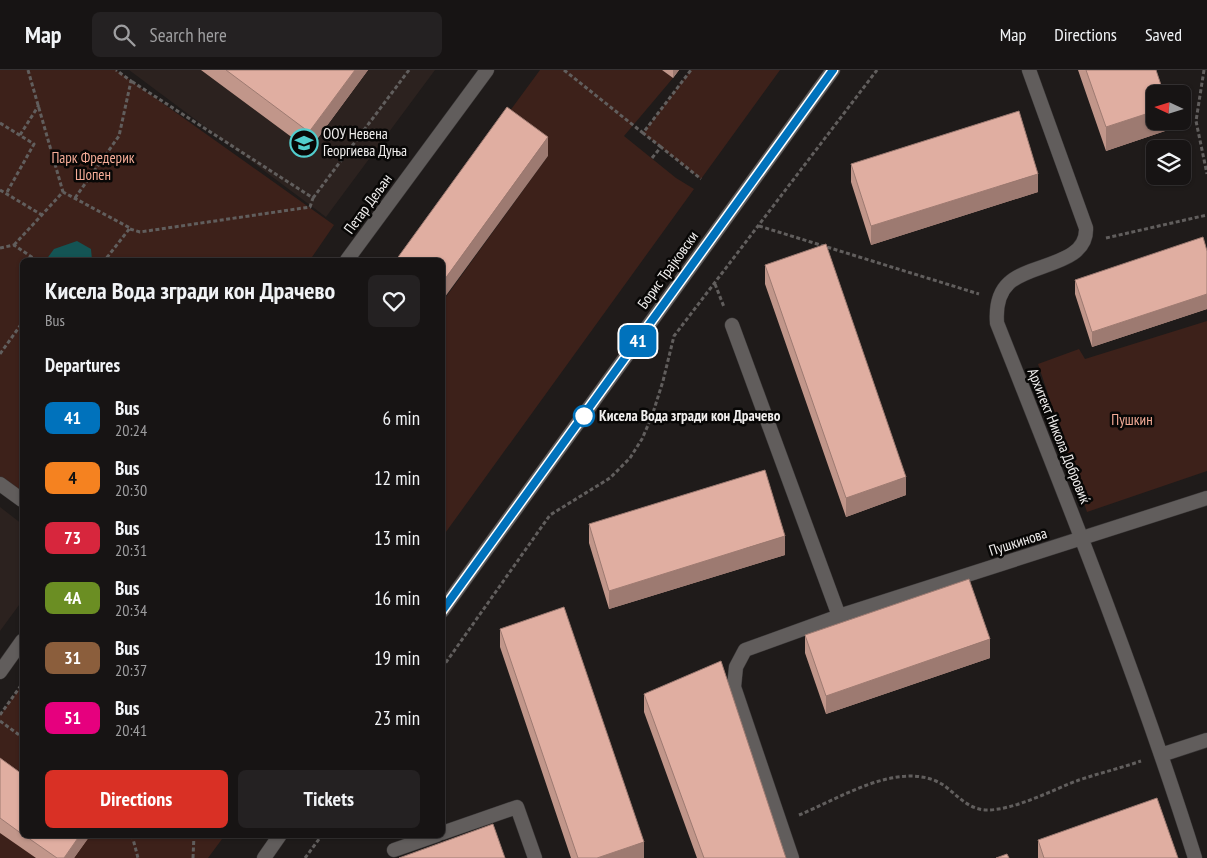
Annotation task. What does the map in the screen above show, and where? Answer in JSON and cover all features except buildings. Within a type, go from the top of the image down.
[{"type":"street","name":"Петар Дељан","points":[[349,258],[487,70]]},
{"type":"street","name":"Борис Трајковски","points":[[445,607],[833,70]]},
{"type":"street","points":[[998,301],[1009,282],[1077,252],[1084,244],[1086,228],[1029,70]]},
{"type":"street","name":"Архитект Никола Добровиќ","points":[[998,301],[997,323],[1082,539],[1161,755],[1195,858]]},
{"type":"street","points":[[732,325],[838,616]]},
{"type":"street","points":[[0,484],[20,499]]},
{"type":"street","name":"Пушкинова","points":[[792,858],[734,687],[736,667],[745,650],[838,616],[1207,498]]},
{"type":"street","points":[[0,672],[20,644]]},
{"type":"street","points":[[1161,755],[1207,740]]},
{"type":"street","points":[[445,832],[517,807],[535,858]]},
{"type":"street","points":[[264,858],[278,838]]},
{"type":"street","points":[[394,850],[428,838]]},
{"type":"path","points":[[28,70],[63,192],[130,229],[140,232],[310,208],[313,198],[409,70]]},
{"type":"path","points":[[116,70],[313,198]]},
{"type":"path","points":[[564,70],[701,179]]},
{"type":"path","points":[[643,133],[691,70]]},
{"type":"path","points":[[445,664],[550,515],[610,478],[630,458],[642,439],[652,416],[664,381],[674,336],[876,70]]},
{"type":"path","points":[[1204,70],[1196,121],[1207,174]]},
{"type":"path","points":[[75,198],[119,136],[131,81]]},
{"type":"path","points":[[20,135],[39,106]]},
{"type":"path","points":[[0,123],[34,144],[6,194]]},
{"type":"path","points":[[652,158],[661,147]]},
{"type":"path","points":[[0,190],[42,215]]},
{"type":"path","points":[[0,248],[14,245],[63,192]]},
{"type":"path","points":[[1084,244],[1207,215]]},
{"type":"path","points":[[759,226],[998,301]]},
{"type":"path","points":[[107,258],[130,229]]},
{"type":"path","points":[[14,245],[33,258]]},
{"type":"path","points":[[0,354],[20,326]]},
{"type":"path","points":[[0,715],[20,687]]},
{"type":"path","points":[[0,721],[20,736]]},
{"type":"path","points":[[780,823],[881,780],[912,776],[937,781],[961,801],[984,810],[1006,807],[1081,780],[1161,755]]},
{"type":"path","points":[[133,838],[138,858]]},
{"type":"path","points":[[193,858],[194,838]]},
{"type":"path","points":[[306,858],[320,838]]},
{"type":"shaded area","name":"ООУ Невена Георгиева Дуња","points":[[129,70],[435,70],[326,217]]},
{"type":"shaded area","points":[[0,507],[20,522],[20,604],[0,631]]},
{"type":"green space","name":"Парк Фредерик Шопен","points":[[0,70],[116,70],[334,225],[311,258],[20,258],[20,493],[0,478]]},
{"type":"green space","points":[[540,70],[662,70],[673,78],[624,136],[676,178],[694,189],[445,533],[445,298],[548,156],[504,119]]},
{"type":"green space","points":[[691,70],[780,70],[701,179],[643,133]]},
{"type":"green space","name":"Пушкин","points":[[1207,321],[1207,471],[1087,512],[1038,364],[1079,349],[1085,359]]},
{"type":"green space","points":[[20,688],[20,838],[223,838],[208,858],[0,858],[0,715]]},
{"type":"water","points":[[77,241],[91,249],[92,258],[47,258],[54,249]]},
{"type":"bus line","name":"41","points":[[445,607],[833,70]]},
{"type":"place","name":"ООУ Невена Георгиева Дуња","points":[[304,143]]},
{"type":"place","name":"Кисела Вода згради кон Драчево","points":[[584,416]]}]
